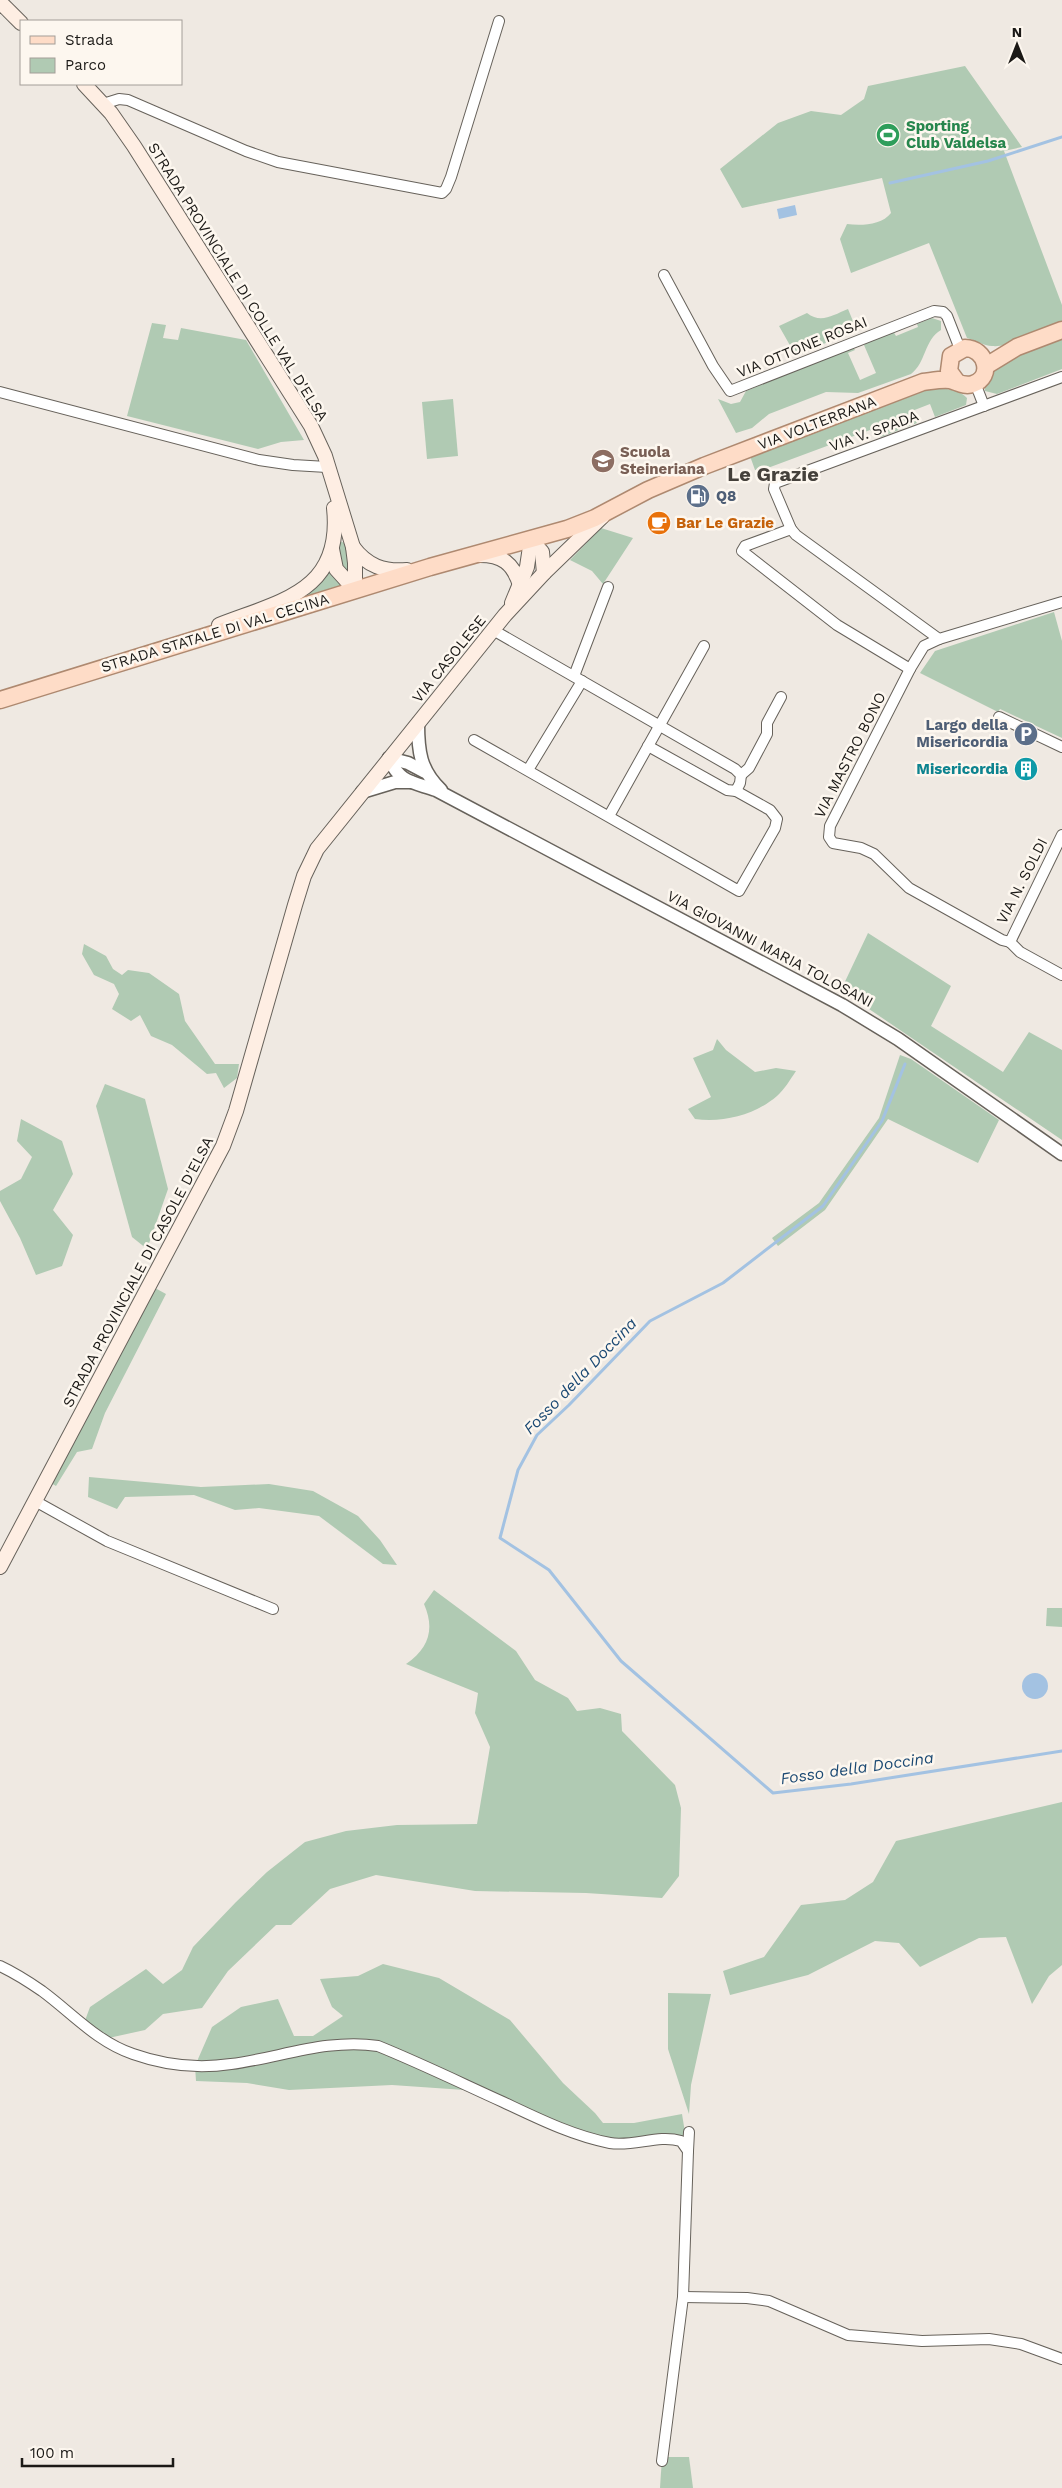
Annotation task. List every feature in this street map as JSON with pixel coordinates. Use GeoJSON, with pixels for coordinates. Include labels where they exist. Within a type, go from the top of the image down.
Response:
{"type":"FeatureCollection","features":[{"type":"Feature","properties":{"kind":"main road"},"geometry":{"type":"LineString","coordinates":[[0,2],[20,22]]}},
{"type":"Feature","properties":{"kind":"main road","name":"STRADA PROVINCIALE DI COLLE VAL D'ELSA"},"geometry":{"type":"LineString","coordinates":[[85,85],[103,104],[134,146],[295,398],[319,442],[353,548],[356,563],[355,590]]}},
{"type":"Feature","properties":{"kind":"main road"},"geometry":{"type":"LineString","coordinates":[[982,359],[1062,330]]}},
{"type":"Feature","properties":{"kind":"main road"},"geometry":{"type":"LineString","coordinates":[[960,349],[970,348],[982,359],[983,377],[974,384]]}},
{"type":"Feature","properties":{"kind":"main road","name":"VIA VOLTERRANA"},"geometry":{"type":"LineString","coordinates":[[430,566],[567,530],[607,512],[648,490],[704,466],[923,382],[948,367],[951,356],[960,349]]}},
{"type":"Feature","properties":{"kind":"main road"},"geometry":{"type":"LineString","coordinates":[[948,367],[950,376],[956,382]]}},
{"type":"Feature","properties":{"kind":"main road","name":"VIA VOLTERRANA"},"geometry":{"type":"LineString","coordinates":[[923,382],[944,380],[965,385],[974,384]]}},
{"type":"Feature","properties":{"kind":"main road","name":"STRADA PROVINCIALE DI COLLE VAL D'ELSA"},"geometry":{"type":"LineString","coordinates":[[332,484],[335,516],[332,548],[336,569],[355,590]]}},
{"type":"Feature","properties":{"kind":"main road","name":"VIA CASOLESE"},"geometry":{"type":"LineString","coordinates":[[418,723],[506,615],[544,573],[607,512]]}},
{"type":"Feature","properties":{"kind":"main road"},"geometry":{"type":"LineString","coordinates":[[530,540],[542,552],[544,573]]}},
{"type":"Feature","properties":{"kind":"main road","name":"VIA CASOLESE"},"geometry":{"type":"LineString","coordinates":[[506,615],[527,566],[530,540]]}},
{"type":"Feature","properties":{"kind":"main road","name":"STRADA PROVINCIALE DI COLLE VAL D'ELSA"},"geometry":{"type":"LineString","coordinates":[[166,649],[217,626],[294,596],[320,573],[332,548]]}},
{"type":"Feature","properties":{"kind":"main road"},"geometry":{"type":"LineString","coordinates":[[353,548],[364,560],[387,571],[430,566]]}},
{"type":"Feature","properties":{"kind":"main road"},"geometry":{"type":"LineString","coordinates":[[471,554],[494,556],[505,560],[514,570],[520,585]]}},
{"type":"Feature","properties":{"kind":"main road","name":"STRADA STATALE DI VAL CECINA"},"geometry":{"type":"LineString","coordinates":[[0,700],[430,566]]}},
{"type":"Feature","properties":{"kind":"main road","name":"STRADA PROVINCIALE DI CASOLE D'ELSA"},"geometry":{"type":"LineString","coordinates":[[0,1566],[223,1146],[236,1111],[304,876],[320,844],[418,723]]}},
{"type":"Feature","properties":{"kind":"street"},"geometry":{"type":"LineString","coordinates":[[103,104],[119,98],[134,102],[246,151],[287,164],[442,193],[446,189],[451,177],[500,21]]}},
{"type":"Feature","properties":{"kind":"street","name":"VIA OTTONE ROSAI"},"geometry":{"type":"LineString","coordinates":[[664,275],[713,366],[730,391],[934,311],[943,312],[947,316],[960,349]]}},
{"type":"Feature","properties":{"kind":"street","name":"VIA V. SPADA"},"geometry":{"type":"LineString","coordinates":[[791,530],[775,492],[775,484],[1062,377]]}},
{"type":"Feature","properties":{"kind":"street"},"geometry":{"type":"LineString","coordinates":[[974,384],[984,406]]}},
{"type":"Feature","properties":{"kind":"street"},"geometry":{"type":"LineString","coordinates":[[0,392],[259,460],[327,467]]}},
{"type":"Feature","properties":{"kind":"street"},"geometry":{"type":"LineString","coordinates":[[910,669],[846,631],[752,561],[742,551],[742,548],[791,530],[807,544],[939,639]]}},
{"type":"Feature","properties":{"kind":"street"},"geometry":{"type":"LineString","coordinates":[[528,770],[578,678],[608,588]]}},
{"type":"Feature","properties":{"kind":"street","name":"VIA MASTRO BONO"},"geometry":{"type":"LineString","coordinates":[[1062,602],[939,639],[924,646],[910,669],[832,822],[829,837],[833,843],[861,848],[874,854],[909,888],[1002,940],[1010,942],[1020,952],[1062,975]]}},
{"type":"Feature","properties":{"kind":"street"},"geometry":{"type":"LineString","coordinates":[[493,630],[741,774]]}},
{"type":"Feature","properties":{"kind":"street"},"geometry":{"type":"LineString","coordinates":[[608,816],[704,646]]}},
{"type":"Feature","properties":{"kind":"street"},"geometry":{"type":"LineString","coordinates":[[736,790],[740,784],[741,774],[749,768],[767,734],[767,723],[781,697]]}},
{"type":"Feature","properties":{"kind":"street"},"geometry":{"type":"LineString","coordinates":[[999,717],[1062,748]]}},
{"type":"Feature","properties":{"kind":"street","name":"VIA GIOVANNI MARIA TOLOSANI"},"geometry":{"type":"LineString","coordinates":[[418,723],[419,758],[425,772]]}},
{"type":"Feature","properties":{"kind":"street"},"geometry":{"type":"LineString","coordinates":[[474,740],[739,891],[775,828],[777,819],[770,810],[736,790],[722,788],[648,746]]}},
{"type":"Feature","properties":{"kind":"street","name":"VIA GIOVANNI MARIA TOLOSANI"},"geometry":{"type":"LineString","coordinates":[[389,758],[408,763],[425,772],[449,797]]}},
{"type":"Feature","properties":{"kind":"street","name":"VIA GIOVANNI MARIA TOLOSANI"},"geometry":{"type":"LineString","coordinates":[[389,758],[395,772],[411,782],[449,797],[842,1005],[898,1039],[1062,1154]]}},
{"type":"Feature","properties":{"kind":"street","name":"VIA GIOVANNI MARIA TOLOSANI"},"geometry":{"type":"LineString","coordinates":[[362,792],[395,782],[411,782]]}},
{"type":"Feature","properties":{"kind":"street","name":"VIA N. SOLDI"},"geometry":{"type":"LineString","coordinates":[[1010,942],[1012,934],[1062,835]]}},
{"type":"Feature","properties":{"kind":"street"},"geometry":{"type":"LineString","coordinates":[[35,1501],[106,1541],[273,1610]]}},
{"type":"Feature","properties":{"kind":"street"},"geometry":{"type":"LineString","coordinates":[[0,1966],[44,1992],[83,2026],[111,2044],[144,2058],[185,2066],[230,2065],[314,2048],[362,2044],[378,2046],[555,2126],[610,2142],[634,2144],[671,2138],[681,2141],[688,2151]]}},
{"type":"Feature","properties":{"kind":"street"},"geometry":{"type":"LineString","coordinates":[[662,2461],[683,2297],[689,2132]]}},
{"type":"Feature","properties":{"kind":"street"},"geometry":{"type":"LineString","coordinates":[[683,2297],[747,2298],[769,2301],[848,2335],[922,2341],[989,2339],[1021,2344],[1062,2359]]}},
{"type":"Feature","properties":{"kind":"green space"},"geometry":{"type":"Polygon","coordinates":[[[965,66],[1022,147],[1004,151],[1062,305],[1062,323],[1000,346],[986,345],[967,338],[929,243],[851,273],[840,239],[847,224],[865,225],[877,222],[891,213],[882,178],[742,208],[720,169],[778,123],[811,111],[841,115],[864,99],[868,86],[965,66]]]}},
{"type":"Feature","properties":{"kind":"green space"},"geometry":{"type":"Polygon","coordinates":[[[848,309],[855,326],[853,331],[796,356],[779,326],[807,313],[817,318],[822,318],[848,309]]]}},
{"type":"Feature","properties":{"kind":"green space"},"geometry":{"type":"Polygon","coordinates":[[[932,318],[941,321],[941,330],[935,334],[920,364],[911,374],[858,393],[826,392],[769,414],[752,428],[736,433],[718,399],[731,404],[740,402],[746,391],[853,347],[855,350],[848,353],[860,380],[876,373],[864,345],[866,343],[893,331],[896,336],[918,327],[917,324],[932,318]]]}},
{"type":"Feature","properties":{"kind":"green space"},"geometry":{"type":"Polygon","coordinates":[[[152,323],[166,325],[163,338],[178,340],[181,328],[246,340],[304,440],[281,442],[258,449],[127,416],[152,323]]]}},
{"type":"Feature","properties":{"kind":"green space"},"geometry":{"type":"Polygon","coordinates":[[[1062,338],[1062,369],[997,394],[985,391],[986,380],[992,371],[1002,363],[1027,350],[1062,338]]]}},
{"type":"Feature","properties":{"kind":"green space"},"geometry":{"type":"Polygon","coordinates":[[[934,385],[936,389],[948,389],[961,393],[967,398],[966,405],[935,417],[930,404],[912,411],[917,423],[881,437],[877,437],[870,430],[765,469],[755,470],[750,456],[934,385]]]}},
{"type":"Feature","properties":{"kind":"green space"},"geometry":{"type":"Polygon","coordinates":[[[453,399],[458,456],[427,459],[422,402],[453,399]]]}},
{"type":"Feature","properties":{"kind":"green space"},"geometry":{"type":"Polygon","coordinates":[[[601,528],[633,538],[603,584],[592,571],[570,560],[601,528]]]}},
{"type":"Feature","properties":{"kind":"green space"},"geometry":{"type":"Polygon","coordinates":[[[340,541],[346,544],[351,580],[336,560],[340,541]]]}},
{"type":"Feature","properties":{"kind":"green space"},"geometry":{"type":"Polygon","coordinates":[[[330,565],[345,585],[296,601],[330,565]]]}},
{"type":"Feature","properties":{"kind":"green space"},"geometry":{"type":"Polygon","coordinates":[[[1054,612],[1062,641],[1062,738],[1000,709],[998,712],[920,673],[935,651],[1054,612]]]}},
{"type":"Feature","properties":{"kind":"green space"},"geometry":{"type":"Polygon","coordinates":[[[868,933],[951,986],[931,1026],[1003,1072],[1029,1032],[1062,1050],[1062,1140],[841,990],[868,933]]]}},
{"type":"Feature","properties":{"kind":"green space"},"geometry":{"type":"Polygon","coordinates":[[[84,944],[106,956],[113,969],[122,975],[128,970],[149,973],[179,994],[185,1021],[215,1064],[239,1064],[237,1078],[224,1088],[216,1073],[207,1074],[172,1045],[151,1036],[140,1015],[131,1021],[112,1009],[119,994],[114,984],[94,975],[82,954],[84,944]]]}},
{"type":"Feature","properties":{"kind":"green space"},"geometry":{"type":"Polygon","coordinates":[[[717,1039],[726,1050],[755,1072],[776,1068],[796,1071],[780,1094],[749,1113],[717,1120],[695,1119],[688,1109],[711,1097],[693,1058],[713,1050],[717,1039]]]}},
{"type":"Feature","properties":{"kind":"green space"},"geometry":{"type":"Polygon","coordinates":[[[900,1055],[911,1059],[999,1120],[978,1163],[888,1119],[825,1210],[778,1246],[772,1238],[819,1203],[879,1118],[900,1055]]]}},
{"type":"Feature","properties":{"kind":"green space"},"geometry":{"type":"Polygon","coordinates":[[[105,1084],[145,1099],[168,1189],[147,1249],[132,1237],[96,1106],[105,1084]]]}},
{"type":"Feature","properties":{"kind":"green space"},"geometry":{"type":"Polygon","coordinates":[[[21,1119],[62,1141],[73,1174],[53,1210],[73,1235],[62,1266],[36,1275],[20,1238],[0,1201],[0,1191],[21,1179],[32,1157],[17,1141],[21,1119]]]}},
{"type":"Feature","properties":{"kind":"green space"},"geometry":{"type":"Polygon","coordinates":[[[155,1288],[166,1294],[105,1413],[92,1449],[77,1452],[56,1486],[51,1483],[155,1288]]]}},
{"type":"Feature","properties":{"kind":"green space"},"geometry":{"type":"Polygon","coordinates":[[[89,1477],[201,1487],[269,1484],[313,1491],[358,1516],[380,1540],[397,1565],[383,1564],[319,1516],[259,1508],[235,1510],[194,1495],[125,1497],[117,1509],[88,1497],[89,1477]]]}},
{"type":"Feature","properties":{"kind":"green space"},"geometry":{"type":"Polygon","coordinates":[[[434,1590],[516,1651],[535,1680],[568,1698],[577,1711],[600,1708],[621,1714],[622,1731],[675,1785],[681,1808],[679,1876],[662,1898],[586,1893],[475,1891],[376,1875],[330,1889],[291,1925],[276,1925],[228,1971],[202,2008],[163,2014],[145,2030],[104,2039],[83,2026],[90,2007],[146,1969],[163,1984],[182,1970],[193,1947],[236,1902],[267,1872],[305,1842],[346,1831],[397,1825],[477,1824],[490,1747],[475,1713],[478,1693],[406,1664],[425,1645],[428,1637],[429,1622],[424,1604],[434,1590]]]}},
{"type":"Feature","properties":{"kind":"green space"},"geometry":{"type":"Polygon","coordinates":[[[1047,1608],[1062,1608],[1062,1627],[1046,1626],[1047,1608]]]}},
{"type":"Feature","properties":{"kind":"green space"},"geometry":{"type":"Polygon","coordinates":[[[1062,1802],[1062,1965],[1049,1976],[1032,2004],[1006,1937],[979,1938],[920,1967],[899,1943],[875,1941],[808,1975],[730,1995],[723,1971],[764,1957],[801,1905],[845,1900],[873,1882],[896,1841],[1062,1802]]]}},
{"type":"Feature","properties":{"kind":"green space"},"geometry":{"type":"Polygon","coordinates":[[[383,1964],[439,1978],[510,2020],[563,2083],[603,2123],[634,2123],[682,2114],[688,2151],[681,2141],[610,2143],[479,2091],[392,2085],[289,2090],[247,2083],[196,2081],[195,2066],[212,2027],[241,2007],[278,1999],[294,2036],[313,2036],[343,2016],[332,2007],[320,1979],[358,1976],[383,1964]]]}},
{"type":"Feature","properties":{"kind":"green space"},"geometry":{"type":"Polygon","coordinates":[[[668,1993],[711,1994],[691,2085],[689,2114],[668,2049],[668,1993]]]}},
{"type":"Feature","properties":{"kind":"green space"},"geometry":{"type":"Polygon","coordinates":[[[662,2457],[689,2457],[693,2488],[660,2488],[662,2457]]]}},
{"type":"Feature","properties":{"kind":"water"},"geometry":{"type":"Polygon","coordinates":[[[795,205],[797,215],[779,219],[777,209],[795,205]]]}},
{"type":"Feature","properties":{"kind":"water"},"geometry":{"type":"Polygon","coordinates":[[[1035,1673],[1044,1677],[1048,1686],[1044,1695],[1035,1699],[1026,1695],[1022,1686],[1026,1677],[1035,1673]]]}},
{"type":"Feature","properties":{"kind":"waterway"},"geometry":{"type":"LineString","coordinates":[[890,183],[988,161],[1062,137]]}},
{"type":"Feature","properties":{"kind":"waterway","name":"Fosso della Doccina"},"geometry":{"type":"LineString","coordinates":[[905,1064],[882,1121],[823,1206],[723,1283],[650,1321],[569,1405],[537,1435],[518,1470],[500,1538],[549,1570],[621,1661],[773,1793],[851,1784],[1062,1751]]}},
{"type":"Feature","properties":{"kind":"place","name":"Sporting Club Valdelsa"},"geometry":{"type":"Point","coordinates":[888,135]}},
{"type":"Feature","properties":{"kind":"place","name":"Scuola Steineriana"},"geometry":{"type":"Point","coordinates":[603,461]}},
{"type":"Feature","properties":{"kind":"place","name":"Q8"},"geometry":{"type":"Point","coordinates":[698,496]}},
{"type":"Feature","properties":{"kind":"place","name":"Bar Le Grazie"},"geometry":{"type":"Point","coordinates":[659,523]}},
{"type":"Feature","properties":{"kind":"place","name":"Largo della Misericordia"},"geometry":{"type":"Point","coordinates":[1026,734]}},
{"type":"Feature","properties":{"kind":"place","name":"Misericordia"},"geometry":{"type":"Point","coordinates":[1026,769]}},
{"type":"Feature","properties":{"kind":"district","name":"Le Grazie"},"geometry":{"type":"Point","coordinates":[773,474]}}]}
